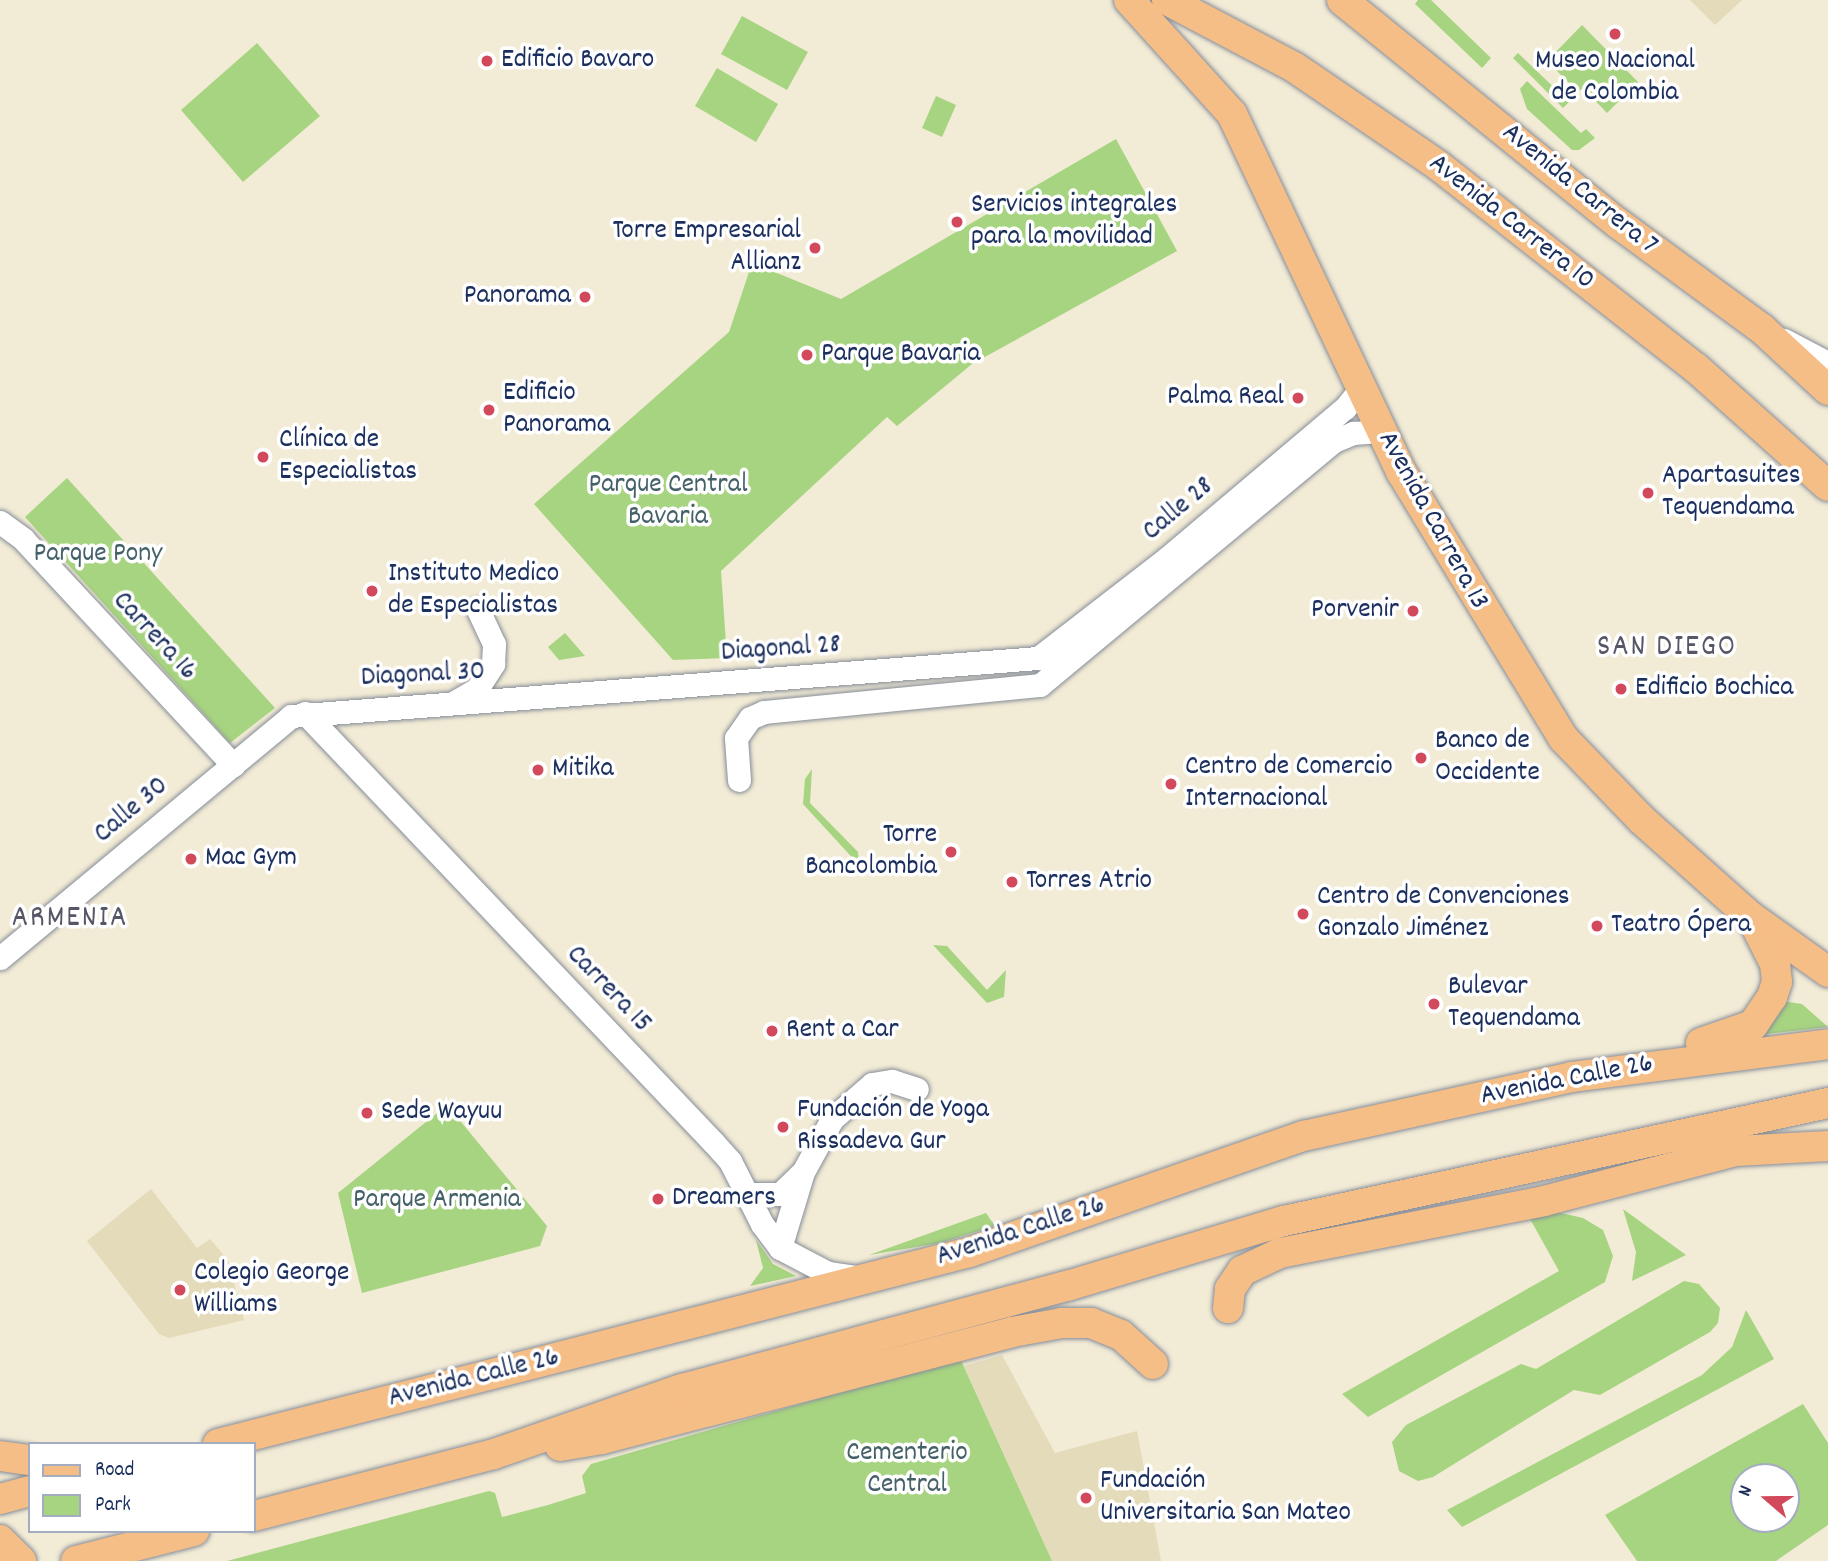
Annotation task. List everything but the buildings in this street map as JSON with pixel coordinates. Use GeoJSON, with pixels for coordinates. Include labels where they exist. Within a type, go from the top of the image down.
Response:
{"type":"FeatureCollection","features":[{"type":"Feature","properties":{"kind":"main road","name":"Avenida Carrera 13"},"geometry":{"type":"LineString","coordinates":[[1129,0],[1233,114],[1380,431],[1435,531],[1564,739],[1642,820],[1751,917],[1828,972]]}},
{"type":"Feature","properties":{"kind":"main road","name":"Avenida Carrera 10"},"geometry":{"type":"LineString","coordinates":[[1167,0],[1294,67],[1439,166],[1696,368],[1828,486]]}},
{"type":"Feature","properties":{"kind":"main road","name":"Avenida Carrera 7"},"geometry":{"type":"LineString","coordinates":[[1342,0],[1619,224],[1762,329]]}},
{"type":"Feature","properties":{"kind":"main road"},"geometry":{"type":"LineString","coordinates":[[1762,329],[1828,390]]}},
{"type":"Feature","properties":{"kind":"main road"},"geometry":{"type":"LineString","coordinates":[[1572,1077],[1753,1025],[1764,1012],[1777,982],[1769,947],[1751,917]]}},
{"type":"Feature","properties":{"kind":"main road","name":"Avenida Calle 26"},"geometry":{"type":"LineString","coordinates":[[226,1442],[875,1277],[1018,1237],[1304,1136],[1572,1077],[1828,1044]]}},
{"type":"Feature","properties":{"kind":"main road"},"geometry":{"type":"LineString","coordinates":[[1228,1308],[1230,1289],[1242,1271],[1280,1253],[1660,1154],[1775,1111],[1828,1102]]}},
{"type":"Feature","properties":{"kind":"main road"},"geometry":{"type":"LineString","coordinates":[[1660,1154],[1828,1146]]}},
{"type":"Feature","properties":{"kind":"main road"},"geometry":{"type":"LineString","coordinates":[[256,1515],[494,1454],[682,1389],[1093,1279],[1284,1221],[1383,1199],[1538,1185]]}},
{"type":"Feature","properties":{"kind":"main road"},"geometry":{"type":"LineString","coordinates":[[494,1454],[602,1439],[1012,1332],[1062,1323],[1091,1323],[1121,1335],[1153,1364]]}},
{"type":"Feature","properties":{"kind":"main road"},"geometry":{"type":"LineString","coordinates":[[0,1456],[28,1460]]}},
{"type":"Feature","properties":{"kind":"main road"},"geometry":{"type":"LineString","coordinates":[[0,1499],[28,1492]]}},
{"type":"Feature","properties":{"kind":"main road"},"geometry":{"type":"LineString","coordinates":[[76,1561],[186,1533]]}},
{"type":"Feature","properties":{"kind":"main road"},"geometry":{"type":"LineString","coordinates":[[0,1539],[21,1561]]}},
{"type":"Feature","properties":{"kind":"street","name":"Avenida Carrera 7"},"geometry":{"type":"LineString","coordinates":[[1762,329],[1828,363]]}},
{"type":"Feature","properties":{"kind":"street","name":"Calle 28"},"geometry":{"type":"LineString","coordinates":[[1023,662],[1056,649],[1113,604],[1345,408],[1361,388]]}},
{"type":"Feature","properties":{"kind":"street","name":"Calle 28"},"geometry":{"type":"LineString","coordinates":[[1033,687],[1055,675],[1334,441],[1353,433],[1380,431]]}},
{"type":"Feature","properties":{"kind":"street","name":"Carrera 16"},"geometry":{"type":"LineString","coordinates":[[0,522],[23,540],[233,765]]}},
{"type":"Feature","properties":{"kind":"street"},"geometry":{"type":"LineString","coordinates":[[450,704],[477,689],[493,664],[494,644],[478,609]]}},
{"type":"Feature","properties":{"kind":"street","name":"Diagonal 28"},"geometry":{"type":"LineString","coordinates":[[545,699],[1023,662]]}},
{"type":"Feature","properties":{"kind":"street","name":"Diagonal 28"},"geometry":{"type":"LineString","coordinates":[[739,780],[736,738],[741,728],[764,712],[1033,687]]}},
{"type":"Feature","properties":{"kind":"street","name":"Diagonal 30"},"geometry":{"type":"LineString","coordinates":[[305,713],[545,699]]}},
{"type":"Feature","properties":{"kind":"street","name":"Calle 30"},"geometry":{"type":"LineString","coordinates":[[0,958],[280,724],[305,713]]}},
{"type":"Feature","properties":{"kind":"street","name":"Carrera 15"},"geometry":{"type":"LineString","coordinates":[[305,713],[713,1142],[780,1248]]}},
{"type":"Feature","properties":{"kind":"street"},"geometry":{"type":"LineString","coordinates":[[875,1277],[828,1273],[780,1248],[803,1172],[832,1119],[862,1090],[892,1081],[917,1089]]}},
{"type":"Feature","properties":{"kind":"street"},"geometry":{"type":"LineString","coordinates":[[748,1194],[780,1194],[803,1172]]}},
{"type":"Feature","properties":{"kind":"shaded area"},"geometry":{"type":"Polygon","coordinates":[[[1690,0],[1742,0],[1715,25],[1690,0]]]}},
{"type":"Feature","properties":{"kind":"shaded area","name":"Colegio George Williams"},"geometry":{"type":"Polygon","coordinates":[[[151,1189],[197,1248],[210,1239],[228,1260],[244,1320],[169,1338],[159,1334],[87,1241],[151,1189]]]}},
{"type":"Feature","properties":{"kind":"shaded area","name":"Fundación Universitaria San Mateo"},"geometry":{"type":"Polygon","coordinates":[[[1002,1355],[1055,1453],[1137,1431],[1161,1561],[1052,1561],[964,1366],[1002,1355]]]}},
{"type":"Feature","properties":{"kind":"green space"},"geometry":{"type":"Polygon","coordinates":[[[1418,0],[1431,0],[1491,58],[1482,68],[1415,4],[1418,0]]]}},
{"type":"Feature","properties":{"kind":"green space"},"geometry":{"type":"Polygon","coordinates":[[[742,16],[808,52],[787,90],[721,54],[742,16]]]}},
{"type":"Feature","properties":{"kind":"green space"},"geometry":{"type":"Polygon","coordinates":[[[1582,25],[1638,82],[1607,113],[1583,88],[1578,92],[1547,61],[1582,25]]]}},
{"type":"Feature","properties":{"kind":"green space"},"geometry":{"type":"Polygon","coordinates":[[[257,43],[320,116],[243,182],[181,110],[257,43]]]}},
{"type":"Feature","properties":{"kind":"green space"},"geometry":{"type":"Polygon","coordinates":[[[1518,53],[1569,102],[1563,108],[1513,58],[1518,53]]]}},
{"type":"Feature","properties":{"kind":"green space"},"geometry":{"type":"Polygon","coordinates":[[[717,68],[778,104],[756,142],[695,106],[717,68]]]}},
{"type":"Feature","properties":{"kind":"green space"},"geometry":{"type":"Polygon","coordinates":[[[1527,81],[1581,133],[1586,129],[1595,138],[1579,150],[1572,150],[1527,109],[1520,89],[1527,81]]]}},
{"type":"Feature","properties":{"kind":"green space"},"geometry":{"type":"Polygon","coordinates":[[[936,96],[956,105],[942,137],[922,128],[936,96]]]}},
{"type":"Feature","properties":{"kind":"green space","name":"Parque Central Bavaria"},"geometry":{"type":"Polygon","coordinates":[[[1116,139],[1177,251],[972,364],[897,426],[887,417],[721,571],[727,658],[673,660],[534,504],[729,332],[752,263],[841,299],[1116,139]]]}},
{"type":"Feature","properties":{"kind":"green space","name":"Parque Pony"},"geometry":{"type":"Polygon","coordinates":[[[67,478],[275,708],[230,743],[25,517],[67,478]]]}},
{"type":"Feature","properties":{"kind":"green space"},"geometry":{"type":"Polygon","coordinates":[[[565,633],[585,656],[559,660],[548,647],[565,633]]]}},
{"type":"Feature","properties":{"kind":"green space"},"geometry":{"type":"Polygon","coordinates":[[[812,769],[810,803],[858,852],[859,865],[803,804],[805,779],[812,769]]]}},
{"type":"Feature","properties":{"kind":"green space"},"geometry":{"type":"Polygon","coordinates":[[[933,945],[947,946],[987,990],[1006,970],[1004,997],[987,1003],[933,945]]]}},
{"type":"Feature","properties":{"kind":"green space"},"geometry":{"type":"Polygon","coordinates":[[[1782,1001],[1802,1004],[1828,1027],[1758,1035],[1782,1001]]]}},
{"type":"Feature","properties":{"kind":"green space","name":"Parque Armenia"},"geometry":{"type":"Polygon","coordinates":[[[447,1105],[547,1226],[540,1246],[362,1293],[338,1193],[447,1105]]]}},
{"type":"Feature","properties":{"kind":"green space"},"geometry":{"type":"Polygon","coordinates":[[[1623,1209],[1686,1255],[1632,1281],[1636,1252],[1623,1209]]]}},
{"type":"Feature","properties":{"kind":"green space"},"geometry":{"type":"Polygon","coordinates":[[[986,1213],[995,1226],[940,1243],[869,1255],[986,1213]]]}},
{"type":"Feature","properties":{"kind":"green space"},"geometry":{"type":"Polygon","coordinates":[[[1561,1213],[1583,1218],[1603,1230],[1613,1256],[1605,1282],[1368,1417],[1342,1394],[1559,1271],[1529,1217],[1561,1213]]]}},
{"type":"Feature","properties":{"kind":"green space"},"geometry":{"type":"Polygon","coordinates":[[[756,1240],[773,1264],[796,1276],[750,1286],[763,1268],[756,1240]]]}},
{"type":"Feature","properties":{"kind":"green space"},"geometry":{"type":"Polygon","coordinates":[[[1684,1281],[1699,1284],[1720,1308],[1718,1323],[1710,1332],[1600,1395],[1574,1390],[1433,1477],[1418,1481],[1399,1471],[1392,1442],[1406,1425],[1521,1364],[1536,1369],[1684,1281]]]}},
{"type":"Feature","properties":{"kind":"green space"},"geometry":{"type":"Polygon","coordinates":[[[1746,1310],[1774,1359],[1462,1527],[1447,1510],[1702,1375],[1732,1347],[1746,1310]]]}},
{"type":"Feature","properties":{"kind":"green space","name":"Cementerio Central"},"geometry":{"type":"Polygon","coordinates":[[[960,1358],[1052,1561],[227,1561],[489,1491],[495,1493],[502,1517],[548,1505],[586,1493],[582,1476],[591,1464],[960,1358]]]}},
{"type":"Feature","properties":{"kind":"green space"},"geometry":{"type":"Polygon","coordinates":[[[1803,1404],[1828,1443],[1828,1525],[1776,1561],[1637,1561],[1605,1515],[1803,1404]]]}},
{"type":"Feature","properties":{"kind":"place","name":"Museo Nacional de Colombia"},"geometry":{"type":"Point","coordinates":[1615,34]}},
{"type":"Feature","properties":{"kind":"place","name":"Edificio Bavaro"},"geometry":{"type":"Point","coordinates":[487,61]}},
{"type":"Feature","properties":{"kind":"place","name":"Servicios integrales para la movilidad"},"geometry":{"type":"Point","coordinates":[957,222]}},
{"type":"Feature","properties":{"kind":"place","name":"Torre Empresarial Allianz"},"geometry":{"type":"Point","coordinates":[815,248]}},
{"type":"Feature","properties":{"kind":"place","name":"Panorama"},"geometry":{"type":"Point","coordinates":[585,297]}},
{"type":"Feature","properties":{"kind":"place","name":"Parque Bavaria"},"geometry":{"type":"Point","coordinates":[807,355]}},
{"type":"Feature","properties":{"kind":"place","name":"Palma Real"},"geometry":{"type":"Point","coordinates":[1298,398]}},
{"type":"Feature","properties":{"kind":"place","name":"Edificio Panorama"},"geometry":{"type":"Point","coordinates":[489,410]}},
{"type":"Feature","properties":{"kind":"place","name":"Clínica de Especialistas"},"geometry":{"type":"Point","coordinates":[263,457]}},
{"type":"Feature","properties":{"kind":"place","name":"Apartasuites Tequendama"},"geometry":{"type":"Point","coordinates":[1648,493]}},
{"type":"Feature","properties":{"kind":"place","name":"Instituto Medico de Especialistas"},"geometry":{"type":"Point","coordinates":[372,591]}},
{"type":"Feature","properties":{"kind":"place","name":"Porvenir"},"geometry":{"type":"Point","coordinates":[1413,611]}},
{"type":"Feature","properties":{"kind":"place","name":"Edificio Bochica"},"geometry":{"type":"Point","coordinates":[1621,689]}},
{"type":"Feature","properties":{"kind":"place","name":"Banco de Occidente"},"geometry":{"type":"Point","coordinates":[1421,758]}},
{"type":"Feature","properties":{"kind":"place","name":"Mitika"},"geometry":{"type":"Point","coordinates":[538,770]}},
{"type":"Feature","properties":{"kind":"place","name":"Centro de Comercio Internacional"},"geometry":{"type":"Point","coordinates":[1171,784]}},
{"type":"Feature","properties":{"kind":"place","name":"Torre Bancolombia"},"geometry":{"type":"Point","coordinates":[951,852]}},
{"type":"Feature","properties":{"kind":"place","name":"Mac Gym"},"geometry":{"type":"Point","coordinates":[191,859]}},
{"type":"Feature","properties":{"kind":"place","name":"Torres Atrio"},"geometry":{"type":"Point","coordinates":[1012,882]}},
{"type":"Feature","properties":{"kind":"place","name":"Centro de Convenciones Gonzalo Jiménez"},"geometry":{"type":"Point","coordinates":[1303,914]}},
{"type":"Feature","properties":{"kind":"place","name":"Teatro Ópera"},"geometry":{"type":"Point","coordinates":[1597,926]}},
{"type":"Feature","properties":{"kind":"place","name":"Bulevar Tequendama"},"geometry":{"type":"Point","coordinates":[1434,1004]}},
{"type":"Feature","properties":{"kind":"place","name":"Rent a Car"},"geometry":{"type":"Point","coordinates":[772,1031]}},
{"type":"Feature","properties":{"kind":"place","name":"Sede Wayuu"},"geometry":{"type":"Point","coordinates":[367,1113]}},
{"type":"Feature","properties":{"kind":"place","name":"Fundación de Yoga Rissadeva Gur"},"geometry":{"type":"Point","coordinates":[783,1127]}},
{"type":"Feature","properties":{"kind":"place","name":"Dreamers"},"geometry":{"type":"Point","coordinates":[658,1199]}},
{"type":"Feature","properties":{"kind":"place","name":"Colegio George Williams"},"geometry":{"type":"Point","coordinates":[180,1290]}},
{"type":"Feature","properties":{"kind":"place","name":"Fundación Universitaria San Mateo"},"geometry":{"type":"Point","coordinates":[1086,1498]}},
{"type":"Feature","properties":{"kind":"district","name":"SAN DIEGO"},"geometry":{"type":"Point","coordinates":[1667,649]}},
{"type":"Feature","properties":{"kind":"district","name":"ARMENIA"},"geometry":{"type":"Point","coordinates":[70,920]}}]}
